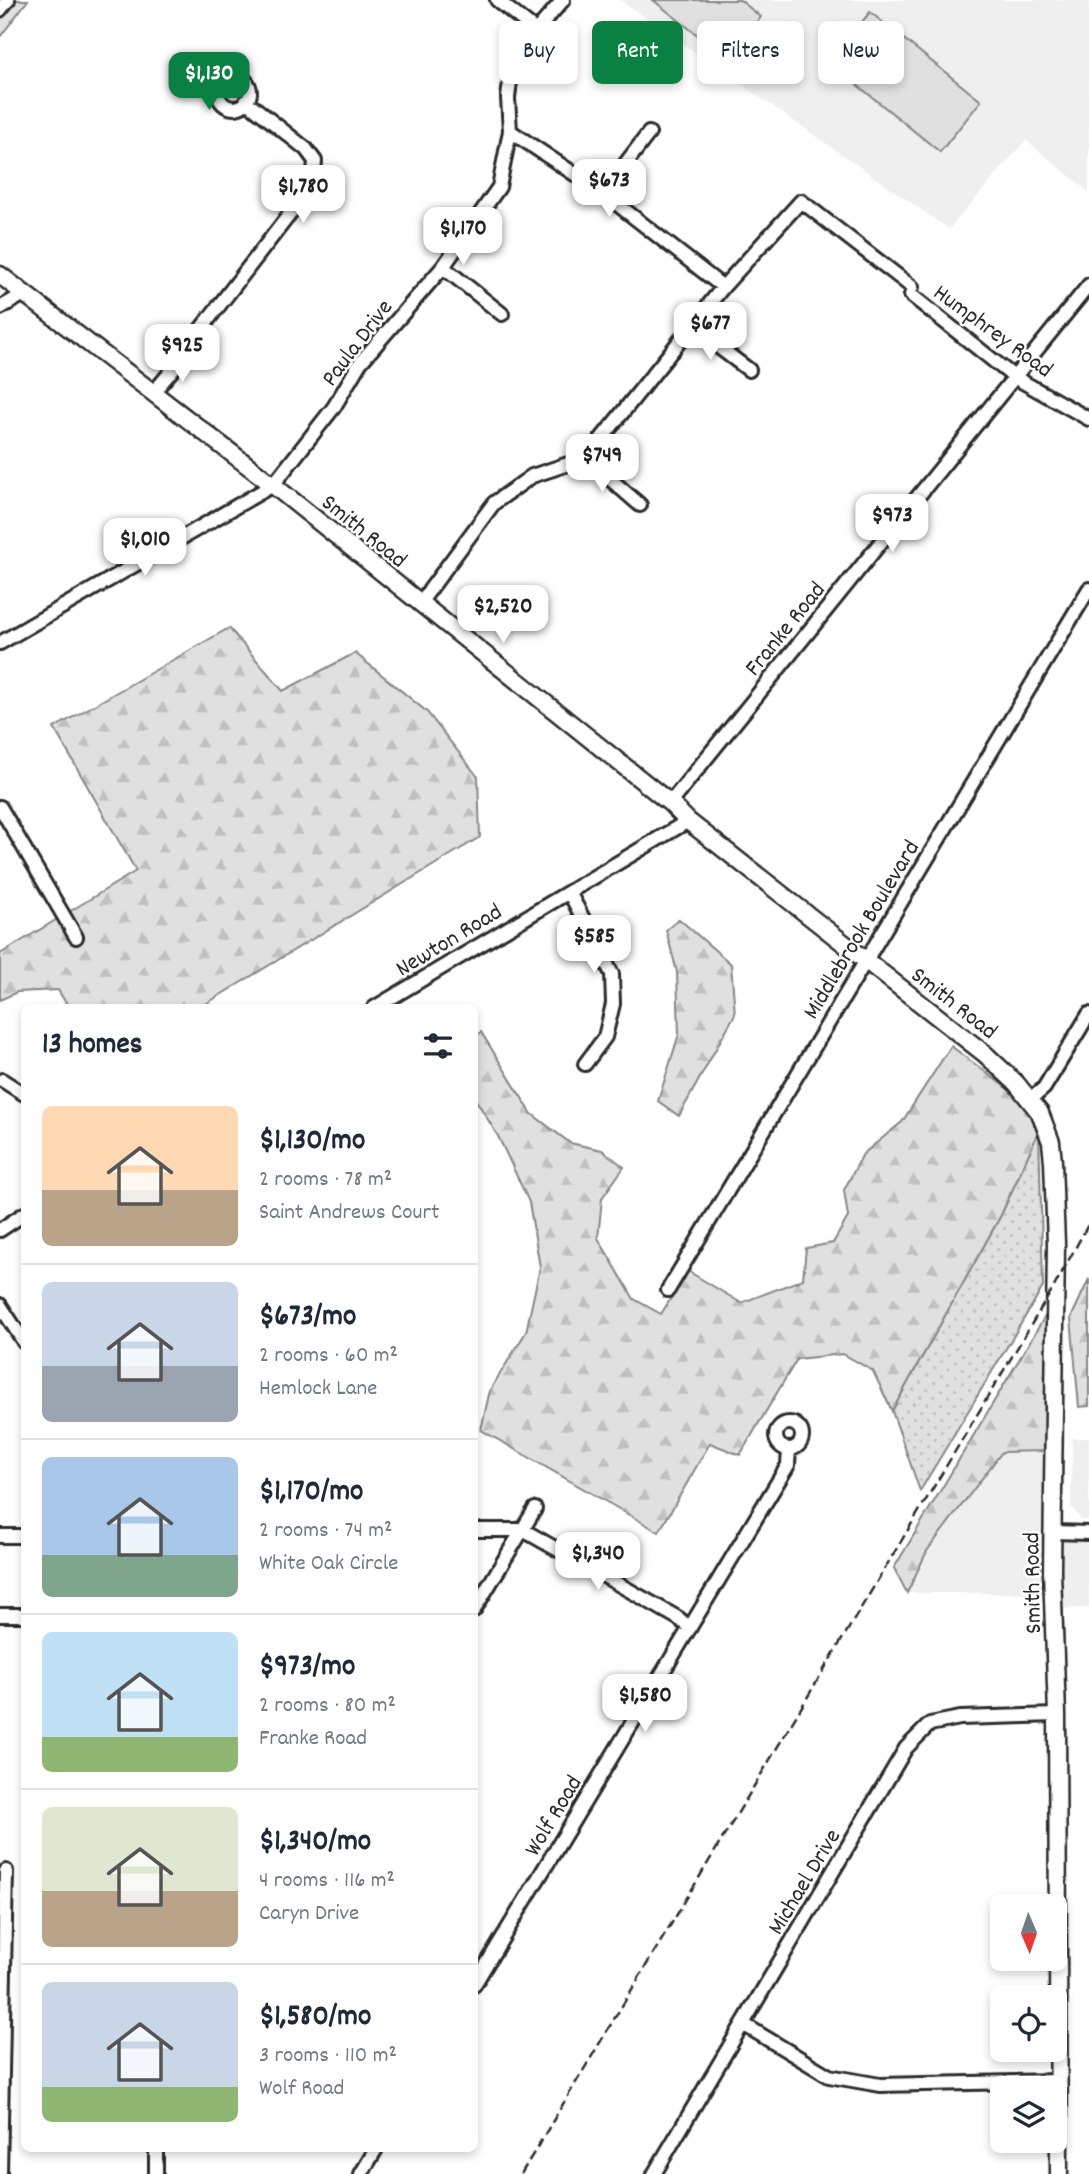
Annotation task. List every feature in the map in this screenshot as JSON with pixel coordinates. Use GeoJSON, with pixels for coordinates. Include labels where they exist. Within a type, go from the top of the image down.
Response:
{"type":"FeatureCollection","features":[{"type":"Feature","properties":{"kind":"main road","name":"Smith Road"},"geometry":{"type":"LineString","coordinates":[[0,275],[273,485],[670,803],[688,821],[995,1062],[1030,1100],[1047,1129],[1051,1142],[1056,1244],[1052,1571],[1057,1714],[1057,2076]]}},
{"type":"Feature","properties":{"kind":"main road","name":"Smith Road"},"geometry":{"type":"LineString","coordinates":[[1059,2153],[1059,2174]]}},
{"type":"Feature","properties":{"kind":"street"},"geometry":{"type":"LineString","coordinates":[[0,10],[8,0]]}},
{"type":"Feature","properties":{"kind":"street"},"geometry":{"type":"LineString","coordinates":[[497,0],[523,21]]}},
{"type":"Feature","properties":{"kind":"street","name":"Paula Drive"},"geometry":{"type":"LineString","coordinates":[[545,21],[563,0]]}},
{"type":"Feature","properties":{"kind":"street","name":"Paula Drive"},"geometry":{"type":"LineString","coordinates":[[273,485],[334,407],[360,363],[443,267],[499,187],[510,131],[510,84]]}},
{"type":"Feature","properties":{"kind":"street"},"geometry":{"type":"LineString","coordinates":[[150,391],[174,368],[180,356],[313,184],[315,161],[306,149],[246,101]]}},
{"type":"Feature","properties":{"kind":"street"},"geometry":{"type":"LineString","coordinates":[[420,603],[494,503],[531,476],[586,458],[723,288],[603,193],[510,131]]}},
{"type":"Feature","properties":{"kind":"street"},"geometry":{"type":"LineString","coordinates":[[603,193],[649,133]]}},
{"type":"Feature","properties":{"kind":"street","name":"Humphrey Road"},"geometry":{"type":"LineString","coordinates":[[723,288],[801,201],[1014,377],[1089,419]]}},
{"type":"Feature","properties":{"kind":"street"},"geometry":{"type":"LineString","coordinates":[[443,267],[502,314]]}},
{"type":"Feature","properties":{"kind":"street","name":"Franke Road"},"geometry":{"type":"LineString","coordinates":[[670,803],[1089,285]]}},
{"type":"Feature","properties":{"kind":"street"},"geometry":{"type":"LineString","coordinates":[[0,308],[23,294]]}},
{"type":"Feature","properties":{"kind":"street"},"geometry":{"type":"LineString","coordinates":[[692,327],[749,370]]}},
{"type":"Feature","properties":{"kind":"street"},"geometry":{"type":"LineString","coordinates":[[586,458],[640,505]]}},
{"type":"Feature","properties":{"kind":"street"},"geometry":{"type":"LineString","coordinates":[[0,643],[273,485]]}},
{"type":"Feature","properties":{"kind":"street","name":"Middlebrook Boulevard"},"geometry":{"type":"LineString","coordinates":[[668,1290],[1089,589]]}},
{"type":"Feature","properties":{"kind":"street"},"geometry":{"type":"LineString","coordinates":[[0,807],[76,937]]}},
{"type":"Feature","properties":{"kind":"street","name":"Newton Road"},"geometry":{"type":"LineString","coordinates":[[381,1004],[688,821]]}},
{"type":"Feature","properties":{"kind":"street"},"geometry":{"type":"LineString","coordinates":[[569,892],[612,974],[613,1004],[604,1037],[585,1064]]}},
{"type":"Feature","properties":{"kind":"street"},"geometry":{"type":"LineString","coordinates":[[1030,1100],[1044,1088],[1089,1014]]}},
{"type":"Feature","properties":{"kind":"street"},"geometry":{"type":"LineString","coordinates":[[2,1080],[21,1092]]}},
{"type":"Feature","properties":{"kind":"street"},"geometry":{"type":"LineString","coordinates":[[0,1230],[21,1216]]}},
{"type":"Feature","properties":{"kind":"street"},"geometry":{"type":"LineString","coordinates":[[0,1304],[21,1337]]}},
{"type":"Feature","properties":{"kind":"street","name":"Wolf Road"},"geometry":{"type":"LineString","coordinates":[[478,1978],[788,1465],[789,1449]]}},
{"type":"Feature","properties":{"kind":"street"},"geometry":{"type":"LineString","coordinates":[[478,1603],[535,1509]]}},
{"type":"Feature","properties":{"kind":"street"},"geometry":{"type":"LineString","coordinates":[[478,1530],[523,1530],[678,1618],[690,1628]]}},
{"type":"Feature","properties":{"kind":"street"},"geometry":{"type":"LineString","coordinates":[[1053,1532],[1089,1533]]}},
{"type":"Feature","properties":{"kind":"street"},"geometry":{"type":"LineString","coordinates":[[0,1536],[21,1536]]}},
{"type":"Feature","properties":{"kind":"street"},"geometry":{"type":"LineString","coordinates":[[0,1615],[21,1615]]}},
{"type":"Feature","properties":{"kind":"street","name":"Michael Drive"},"geometry":{"type":"LineString","coordinates":[[654,2174],[906,1748],[930,1724],[960,1718],[1057,1714]]}},
{"type":"Feature","properties":{"kind":"street"},"geometry":{"type":"LineString","coordinates":[[0,2173],[6,1871]]}},
{"type":"Feature","properties":{"kind":"street"},"geometry":{"type":"LineString","coordinates":[[743,2024],[828,2076],[880,2085],[990,2083]]}},
{"type":"Feature","properties":{"kind":"street"},"geometry":{"type":"LineString","coordinates":[[156,2152],[156,2174]]}},
{"type":"Feature","properties":{"kind":"street"},"geometry":{"type":"LineString","coordinates":[[361,2174],[374,2152]]}},
{"type":"Feature","properties":{"kind":"shaded area"},"geometry":{"type":"Polygon","coordinates":[[[620,0],[1089,0],[1089,192],[1026,140],[949,229],[741,84],[804,84],[804,21],[697,21],[697,54],[683,44],[683,21],[650,21],[620,0]]]}},
{"type":"Feature","properties":{"kind":"shaded area"},"geometry":{"type":"Polygon","coordinates":[[[1072,1438],[1089,1438],[1089,1520],[1081,1520],[1071,1507],[1072,1438]]]}},
{"type":"Feature","properties":{"kind":"shaded area"},"geometry":{"type":"Polygon","coordinates":[[[1055,1451],[1058,1538],[1089,1538],[1089,1608],[1048,1609],[1047,1593],[907,1593],[927,1551],[1002,1452],[1055,1451]]]}},
{"type":"Feature","properties":{"kind":"green space"},"geometry":{"type":"Polygon","coordinates":[[[0,0],[28,0],[0,37],[0,0]]]}},
{"type":"Feature","properties":{"kind":"green space"},"geometry":{"type":"Polygon","coordinates":[[[653,0],[740,0],[761,17],[758,21],[697,21],[697,35],[653,0]]]}},
{"type":"Feature","properties":{"kind":"green space"},"geometry":{"type":"Polygon","coordinates":[[[870,12],[881,21],[863,21],[870,12]]]}},
{"type":"Feature","properties":{"kind":"green space"},"geometry":{"type":"Polygon","coordinates":[[[904,39],[981,101],[940,152],[856,84],[904,84],[904,39]]]}},
{"type":"Feature","properties":{"kind":"green space"},"geometry":{"type":"Polygon","coordinates":[[[229,628],[283,691],[355,653],[427,712],[478,777],[480,837],[206,1004],[67,1004],[58,990],[17,992],[0,1000],[0,954],[136,871],[54,728],[229,628]]]}},
{"type":"Feature","properties":{"kind":"green space"},"geometry":{"type":"Polygon","coordinates":[[[679,919],[731,964],[735,1014],[679,1116],[658,1101],[679,1034],[677,972],[666,930],[679,919]]]}},
{"type":"Feature","properties":{"kind":"green space"},"geometry":{"type":"Polygon","coordinates":[[[481,1032],[532,1114],[570,1143],[602,1150],[624,1167],[602,1198],[598,1238],[634,1299],[661,1314],[688,1271],[741,1303],[803,1279],[806,1248],[833,1243],[848,1217],[844,1190],[863,1154],[902,1122],[951,1046],[1033,1108],[1039,1131],[1001,1215],[892,1411],[873,1371],[843,1354],[797,1359],[740,1455],[710,1443],[659,1532],[481,1430],[490,1390],[526,1332],[540,1267],[529,1202],[498,1136],[478,1104],[478,1034],[481,1032]]]}},
{"type":"Feature","properties":{"kind":"green space"},"geometry":{"type":"Polygon","coordinates":[[[1039,1131],[1043,1287],[920,1491],[892,1411],[1001,1215],[1039,1131]]]}},
{"type":"Feature","properties":{"kind":"green space"},"geometry":{"type":"Polygon","coordinates":[[[1089,1279],[1089,1406],[1079,1407],[1071,1318],[1089,1279]]]}},
{"type":"Feature","properties":{"kind":"green space"},"geometry":{"type":"Polygon","coordinates":[[[1047,1313],[1047,1451],[1002,1452],[927,1551],[907,1593],[894,1568],[1047,1313]]]}},
{"type":"Feature","properties":{"kind":"railway"},"geometry":{"type":"LineString","coordinates":[[521,2174],[1055,1285],[1089,1223]]}}]}
